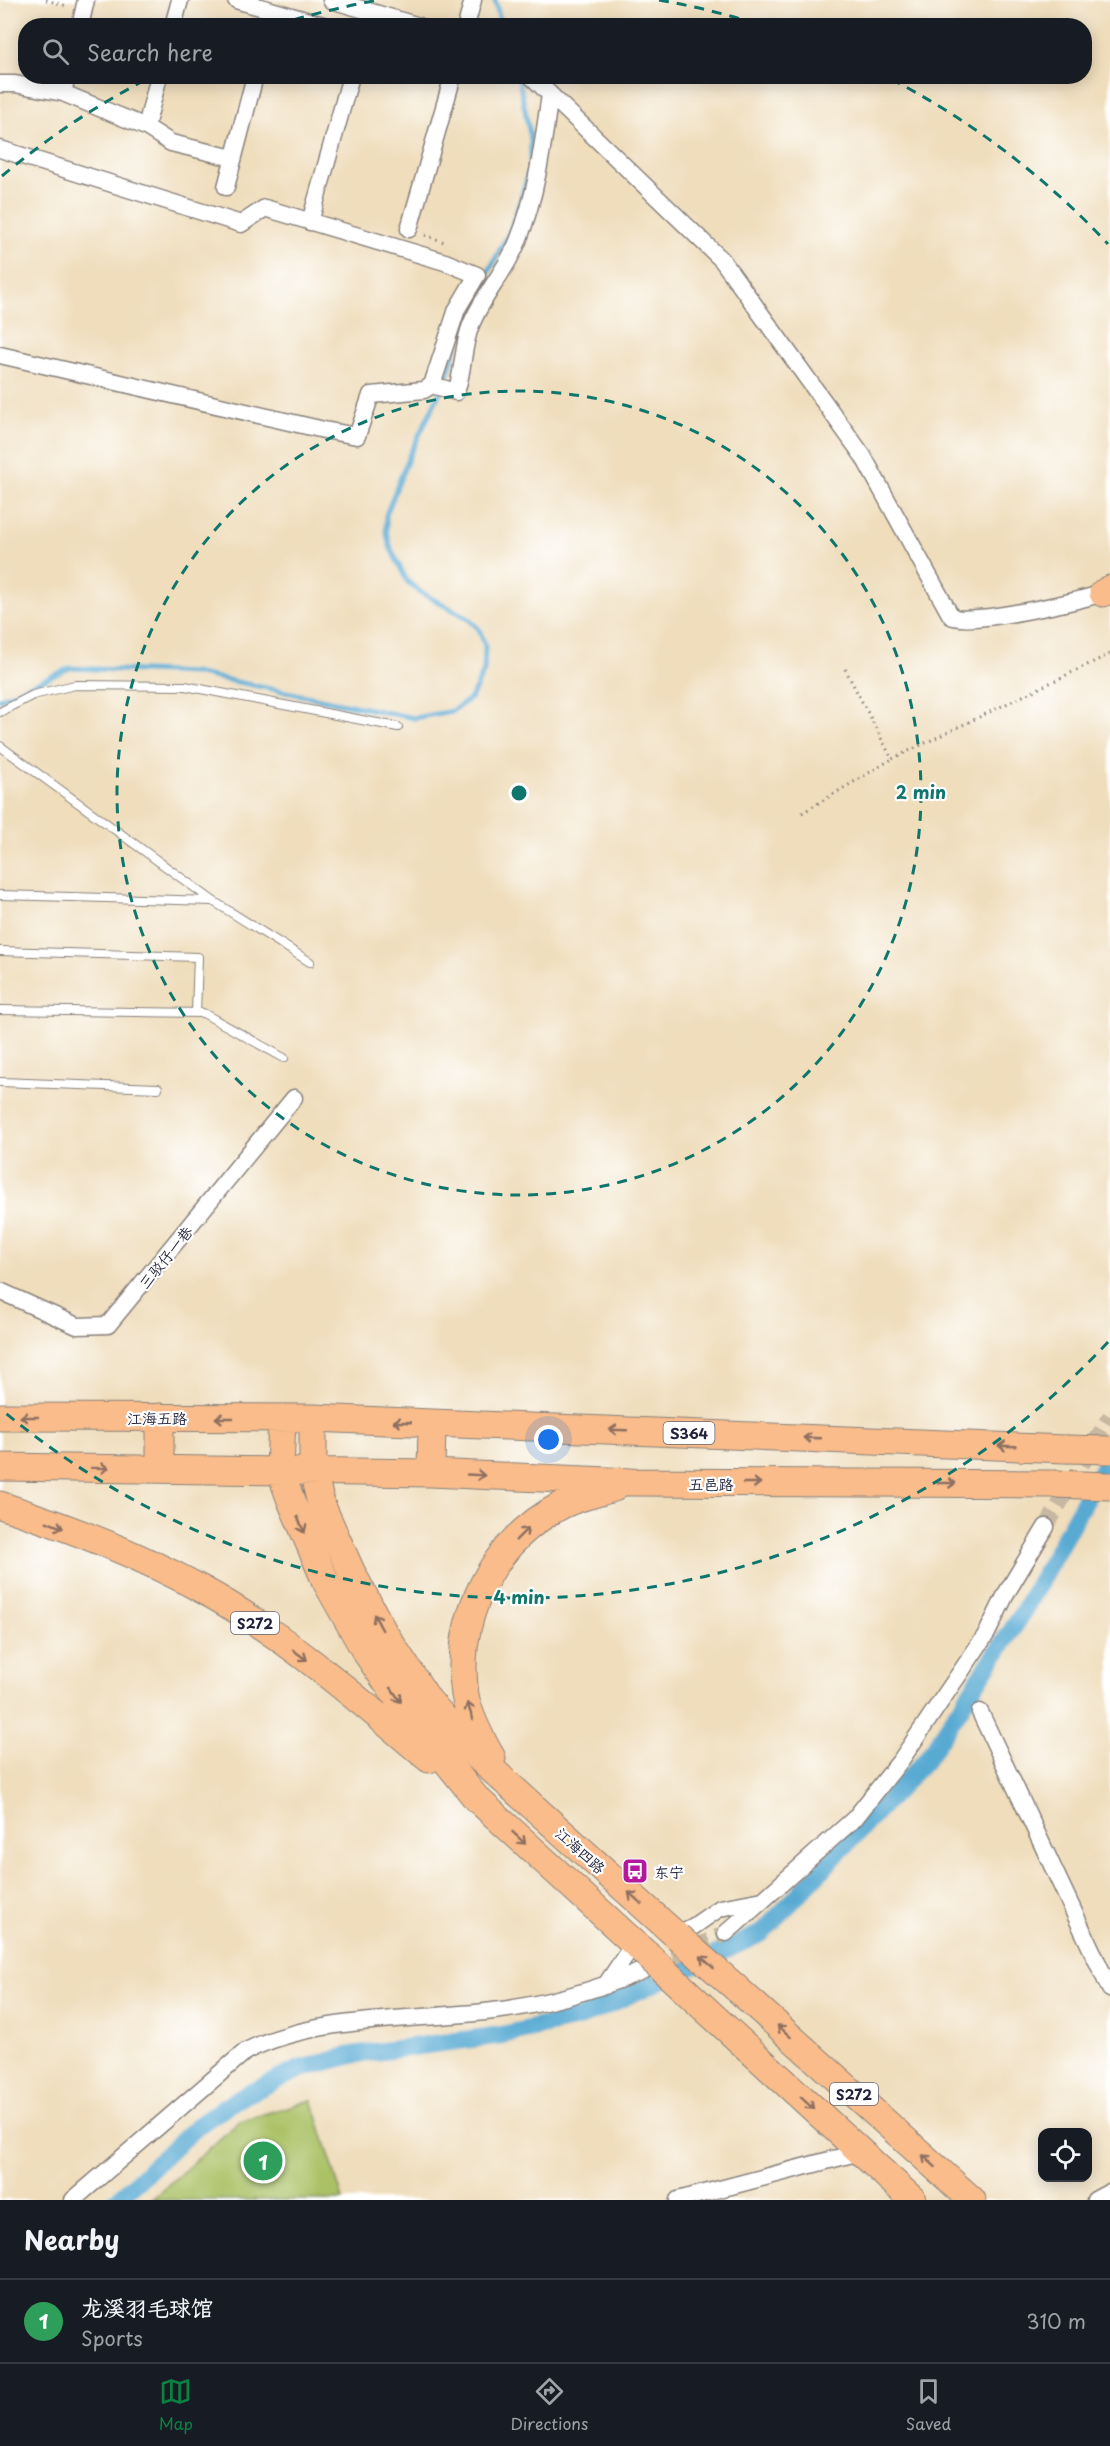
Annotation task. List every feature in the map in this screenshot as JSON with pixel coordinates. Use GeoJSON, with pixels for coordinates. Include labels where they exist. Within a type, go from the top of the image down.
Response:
{"type":"FeatureCollection","features":[{"type":"Feature","properties":{"kind":"main road","name":"江海五路"},"geometry":{"type":"LineString","coordinates":[[0,1417],[313,1418]]}},
{"type":"Feature","properties":{"kind":"main road"},"geometry":{"type":"LineString","coordinates":[[160,1417],[160,1469]]}},
{"type":"Feature","properties":{"kind":"main road","name":"S272"},"geometry":{"type":"LineString","coordinates":[[282,1418],[280,1470],[325,1580],[365,1651],[403,1706],[476,1798]]}},
{"type":"Feature","properties":{"kind":"main road","name":"S364"},"geometry":{"type":"LineString","coordinates":[[313,1418],[1110,1450]]}},
{"type":"Feature","properties":{"kind":"main road","name":"江海四路"},"geometry":{"type":"LineString","coordinates":[[313,1418],[313,1471],[321,1504],[351,1571],[384,1633],[428,1700],[479,1758],[505,1782],[972,2200]]}},
{"type":"Feature","properties":{"kind":"main road"},"geometry":{"type":"LineString","coordinates":[[431,1473],[432,1423]]}},
{"type":"Feature","properties":{"kind":"main road"},"geometry":{"type":"LineString","coordinates":[[0,1467],[313,1471]]}},
{"type":"Feature","properties":{"kind":"main road","name":"五邑路"},"geometry":{"type":"LineString","coordinates":[[313,1471],[431,1473],[631,1482],[1110,1486]]}},
{"type":"Feature","properties":{"kind":"main road"},"geometry":{"type":"LineString","coordinates":[[505,1782],[479,1735],[466,1697],[462,1657],[470,1614],[488,1574],[522,1531],[563,1504],[631,1482]]}},
{"type":"Feature","properties":{"kind":"main road","name":"S272"},"geometry":{"type":"LineString","coordinates":[[0,1505],[114,1548],[203,1590],[330,1676],[476,1798],[640,1956],[702,2006],[913,2200]]}},
{"type":"Feature","properties":{"kind":"main road"},"geometry":{"type":"LineString","coordinates":[[325,1580],[351,1571]]}},
{"type":"Feature","properties":{"kind":"street"},"geometry":{"type":"LineString","coordinates":[[82,18],[86,0]]}},
{"type":"Feature","properties":{"kind":"street"},"geometry":{"type":"LineString","coordinates":[[175,18],[180,0]]}},
{"type":"Feature","properties":{"kind":"street"},"geometry":{"type":"LineString","coordinates":[[236,0],[270,18]]}},
{"type":"Feature","properties":{"kind":"street"},"geometry":{"type":"LineString","coordinates":[[331,0],[392,18]]}},
{"type":"Feature","properties":{"kind":"street"},"geometry":{"type":"LineString","coordinates":[[468,18],[473,0]]}},
{"type":"Feature","properties":{"kind":"street"},"geometry":{"type":"LineString","coordinates":[[0,84],[15,84],[63,93],[146,127],[171,144],[234,158]]}},
{"type":"Feature","properties":{"kind":"street"},"geometry":{"type":"LineString","coordinates":[[63,93],[65,84]]}},
{"type":"Feature","properties":{"kind":"street"},"geometry":{"type":"LineString","coordinates":[[146,127],[157,84]]}},
{"type":"Feature","properties":{"kind":"street"},"geometry":{"type":"LineString","coordinates":[[226,187],[253,84]]}},
{"type":"Feature","properties":{"kind":"street"},"geometry":{"type":"LineString","coordinates":[[310,222],[349,84]]}},
{"type":"Feature","properties":{"kind":"street"},"geometry":{"type":"LineString","coordinates":[[409,229],[451,84]]}},
{"type":"Feature","properties":{"kind":"street"},"geometry":{"type":"LineString","coordinates":[[539,84],[722,260],[863,456],[951,616],[956,619],[980,617],[1064,605],[1108,592]]}},
{"type":"Feature","properties":{"kind":"street"},"geometry":{"type":"LineString","coordinates":[[433,385],[456,392],[461,378],[464,347],[470,326],[481,303],[518,242],[538,178],[550,94]]}},
{"type":"Feature","properties":{"kind":"street"},"geometry":{"type":"LineString","coordinates":[[0,149],[242,224],[265,208],[445,262],[477,275],[457,309],[433,385],[424,390],[371,395],[357,436],[0,355]]}},
{"type":"Feature","properties":{"kind":"street","name":"三驳仔一巷"},"geometry":{"type":"LineString","coordinates":[[0,1291],[77,1326],[108,1325],[294,1098]]}},
{"type":"Feature","properties":{"kind":"street"},"geometry":{"type":"LineString","coordinates":[[726,1933],[855,1818],[901,1760],[987,1633],[1007,1592],[1046,1527]]}},
{"type":"Feature","properties":{"kind":"street"},"geometry":{"type":"LineString","coordinates":[[980,1712],[1110,1989]]}},
{"type":"Feature","properties":{"kind":"street"},"geometry":{"type":"LineString","coordinates":[[678,1936],[720,1908],[764,1899]]}},
{"type":"Feature","properties":{"kind":"street"},"geometry":{"type":"LineString","coordinates":[[605,1986],[640,1956]]}},
{"type":"Feature","properties":{"kind":"street"},"geometry":{"type":"LineString","coordinates":[[73,2200],[246,2051],[266,2041],[323,2027],[495,2011],[541,2004],[605,1986],[640,1956]]}},
{"type":"Feature","properties":{"kind":"street"},"geometry":{"type":"LineString","coordinates":[[678,2200],[860,2152]]}},
{"type":"Feature","properties":{"kind":"street"},"geometry":{"type":"LineString","coordinates":[[1095,2200],[1110,2192]]}},
{"type":"Feature","properties":{"kind":"lane"},"geometry":{"type":"LineString","coordinates":[[0,712],[33,695],[75,685],[185,686],[398,727]]}},
{"type":"Feature","properties":{"kind":"lane"},"geometry":{"type":"LineString","coordinates":[[0,746],[213,901],[310,962]]}},
{"type":"Feature","properties":{"kind":"lane"},"geometry":{"type":"LineString","coordinates":[[0,895],[213,901]]}},
{"type":"Feature","properties":{"kind":"lane"},"geometry":{"type":"LineString","coordinates":[[0,951],[198,957],[196,1013]]}},
{"type":"Feature","properties":{"kind":"lane"},"geometry":{"type":"LineString","coordinates":[[0,1010],[203,1013],[284,1058]]}},
{"type":"Feature","properties":{"kind":"lane"},"geometry":{"type":"LineString","coordinates":[[0,1083],[158,1088]]}},
{"type":"Feature","properties":{"kind":"path"},"geometry":{"type":"LineString","coordinates":[[46,0],[70,7]]}},
{"type":"Feature","properties":{"kind":"path"},"geometry":{"type":"LineString","coordinates":[[802,813],[892,759],[1110,654]]}},
{"type":"Feature","properties":{"kind":"path"},"geometry":{"type":"LineString","coordinates":[[845,669],[892,759]]}},
{"type":"Feature","properties":{"kind":"green space"},"geometry":{"type":"Polygon","coordinates":[[[312,2100],[343,2200],[151,2200],[240,2121],[312,2100]]]}},
{"type":"Feature","properties":{"kind":"waterway"},"geometry":{"type":"LineString","coordinates":[[495,0],[499,18]]}},
{"type":"Feature","properties":{"kind":"waterway"},"geometry":{"type":"LineString","coordinates":[[0,699],[70,668],[193,673],[414,718],[452,711],[471,698],[484,671],[485,646],[479,629],[466,617],[420,592],[407,581],[391,549],[386,531],[386,515],[409,456],[446,380],[464,319],[511,229],[530,169],[531,140],[520,84]]}},
{"type":"Feature","properties":{"kind":"waterway"},"geometry":{"type":"LineString","coordinates":[[117,2200],[196,2127],[237,2099],[300,2069],[352,2055],[502,2035],[582,2017],[762,1933],[926,1760],[1019,1619],[1110,1455]]}},
{"type":"Feature","properties":{"kind":"tunnel"},"geometry":{"type":"LineString","coordinates":[[1046,1527],[1110,1416]]}},
{"type":"Feature","properties":{"kind":"tunnel"},"geometry":{"type":"LineString","coordinates":[[651,1967],[726,1933]]}},
{"type":"Feature","properties":{"kind":"place","name":"东宁"},"geometry":{"type":"Point","coordinates":[635,1871]}},
{"type":"Feature","properties":{"kind":"place","name":"龙溪羽毛球馆"},"geometry":{"type":"Point","coordinates":[263,2161]}}]}
